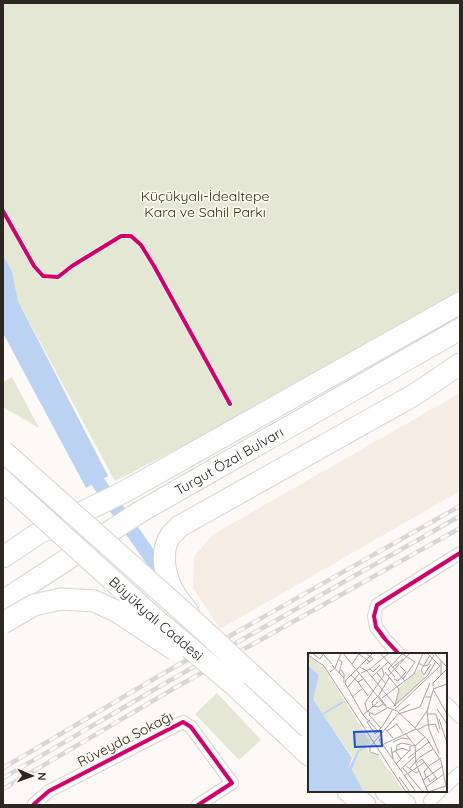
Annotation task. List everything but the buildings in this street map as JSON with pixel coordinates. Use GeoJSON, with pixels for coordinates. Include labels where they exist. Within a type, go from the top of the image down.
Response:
{"type":"FeatureCollection","features":[{"type":"Feature","properties":{"kind":"highway","name":"Turgut Özal Bulvarı"},"geometry":{"type":"LineString","coordinates":[[3,557],[39,533],[124,492],[460,303]]}},
{"type":"Feature","properties":{"kind":"highway","name":"Turgut Özal Bulvarı"},"geometry":{"type":"LineString","coordinates":[[3,601],[140,512],[460,329]]}},
{"type":"Feature","properties":{"kind":"highway"},"geometry":{"type":"LineString","coordinates":[[198,625],[175,594],[167,576],[163,560],[166,547],[171,536],[180,526],[414,395],[460,364]]}},
{"type":"Feature","properties":{"kind":"highway"},"geometry":{"type":"LineString","coordinates":[[3,451],[198,625]]}},
{"type":"Feature","properties":{"kind":"highway","name":"Büyükyalı Caddesi"},"geometry":{"type":"LineString","coordinates":[[3,481],[154,618],[234,685],[308,754]]}},
{"type":"Feature","properties":{"kind":"highway"},"geometry":{"type":"LineString","coordinates":[[3,550],[39,533]]}},
{"type":"Feature","properties":{"kind":"highway"},"geometry":{"type":"LineString","coordinates":[[3,623],[34,604],[61,599],[94,601],[116,611],[191,661],[234,685]]}},
{"type":"Feature","properties":{"kind":"highway","name":"Büyükyalı Caddesi"},"geometry":{"type":"LineString","coordinates":[[198,625],[308,727]]}},
{"type":"Feature","properties":{"kind":"highway"},"geometry":{"type":"LineString","coordinates":[[349,792],[364,805]]}},
{"type":"Feature","properties":{"kind":"highway"},"geometry":{"type":"LineString","coordinates":[[387,792],[405,805]]}},
{"type":"Feature","properties":{"kind":"street"},"geometry":{"type":"LineString","coordinates":[[398,653],[376,627],[374,616],[377,605],[460,553]]}},
{"type":"Feature","properties":{"kind":"street","name":"Rüveyda Sokağı"},"geometry":{"type":"LineString","coordinates":[[34,805],[49,791],[183,722],[191,727],[232,783],[198,805]]}},
{"type":"Feature","properties":{"kind":"street"},"geometry":{"type":"LineString","coordinates":[[447,785],[460,773]]}},
{"type":"Feature","properties":{"kind":"street"},"geometry":{"type":"LineString","coordinates":[[430,801],[439,792]]}},
{"type":"Feature","properties":{"kind":"shaded area"},"geometry":{"type":"Polygon","coordinates":[[[460,393],[460,491],[220,629],[193,588],[194,557],[212,535],[460,393]]]}},
{"type":"Feature","properties":{"kind":"green space","name":"Küçükyalı-İdealtepe Kara ve Sahil Parkı"},"geometry":{"type":"Polygon","coordinates":[[[3,3],[460,3],[460,293],[231,421],[115,481],[18,301],[12,271],[3,255],[3,3]]]}},
{"type":"Feature","properties":{"kind":"green space"},"geometry":{"type":"Polygon","coordinates":[[[12,377],[39,428],[3,407],[3,382],[12,377]]]}},
{"type":"Feature","properties":{"kind":"green space"},"geometry":{"type":"Polygon","coordinates":[[[217,693],[261,740],[239,760],[195,714],[217,693]]]}},
{"type":"Feature","properties":{"kind":"water"},"geometry":{"type":"Polygon","coordinates":[[[3,255],[12,271],[18,301],[108,476],[86,488],[3,333],[3,255]]]}},
{"type":"Feature","properties":{"kind":"waterway"},"geometry":{"type":"LineString","coordinates":[[98,482],[165,578]]}},
{"type":"Feature","properties":{"kind":"railway"},"geometry":{"type":"LineString","coordinates":[[3,768],[164,673],[460,506]]}},
{"type":"Feature","properties":{"kind":"railway"},"geometry":{"type":"LineString","coordinates":[[3,778],[169,681],[460,516]]}},
{"type":"Feature","properties":{"kind":"railway"},"geometry":{"type":"LineString","coordinates":[[3,789],[173,689],[460,528]]}},
{"type":"Feature","properties":{"kind":"cycle path"},"geometry":{"type":"LineString","coordinates":[[3,211],[34,266],[43,276],[58,277],[72,266],[121,236],[131,236],[141,245],[154,266],[230,404]]}},
{"type":"Feature","properties":{"kind":"cycle path"},"geometry":{"type":"LineString","coordinates":[[398,653],[376,627],[374,616],[377,605],[460,553]]}},
{"type":"Feature","properties":{"kind":"cycle path"},"geometry":{"type":"LineString","coordinates":[[34,805],[49,791],[183,722],[191,727],[232,783],[198,805]]}}]}
